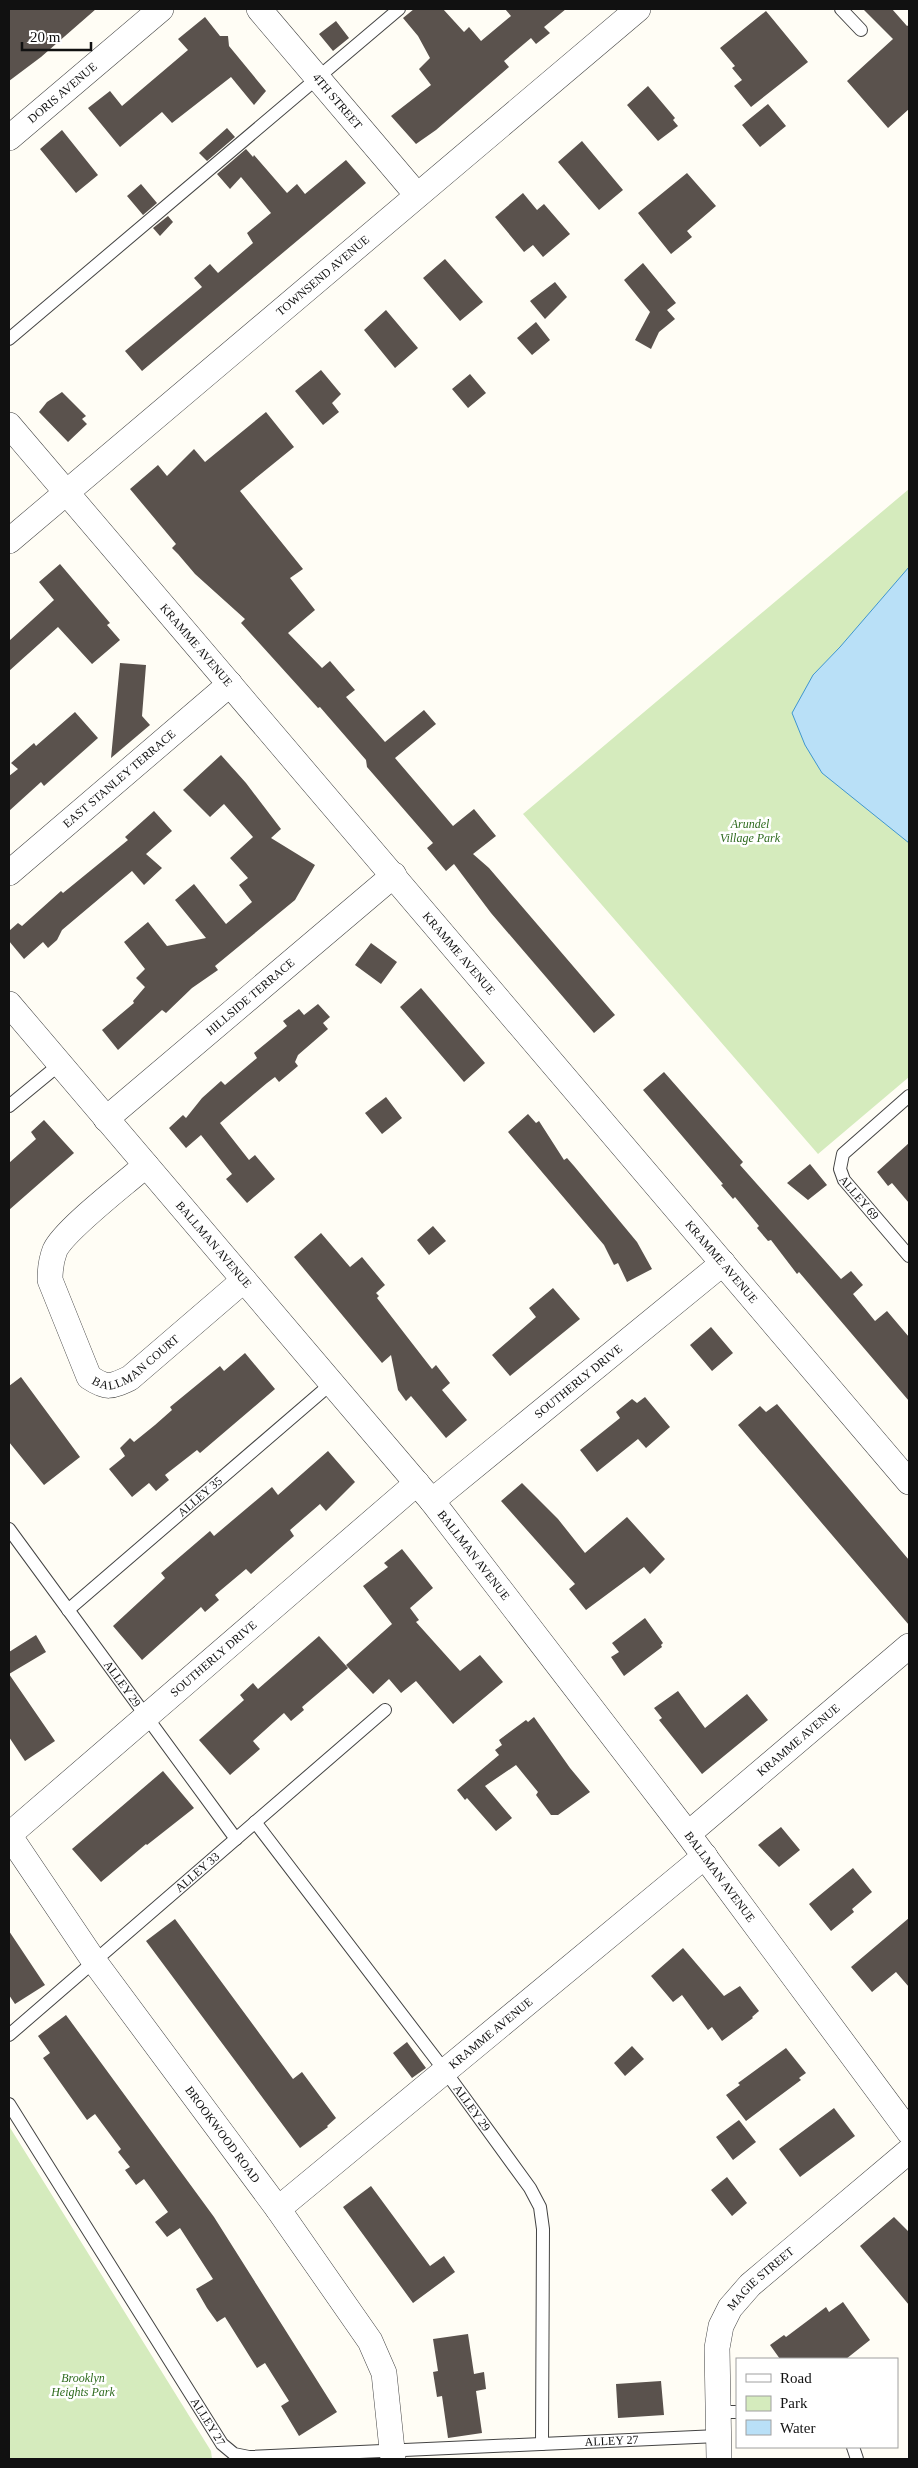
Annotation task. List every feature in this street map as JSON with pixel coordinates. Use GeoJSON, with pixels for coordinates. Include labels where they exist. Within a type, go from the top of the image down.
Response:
{"type":"FeatureCollection","features":[{"type":"Feature","properties":{"kind":"street","name":"DORIS AVENUE"},"geometry":{"type":"LineString","coordinates":[[9,138],[161,9]]}},
{"type":"Feature","properties":{"kind":"street","name":"4TH STREET"},"geometry":{"type":"LineString","coordinates":[[259,9],[417,195]]}},
{"type":"Feature","properties":{"kind":"street","name":"TOWNSEND AVENUE"},"geometry":{"type":"LineString","coordinates":[[9,541],[638,9]]}},
{"type":"Feature","properties":{"kind":"street","name":"KRAMME AVENUE"},"geometry":{"type":"LineString","coordinates":[[9,425],[909,1482]]}},
{"type":"Feature","properties":{"kind":"street","name":"EAST STANLEY TERRACE"},"geometry":{"type":"LineString","coordinates":[[9,873],[230,684]]}},
{"type":"Feature","properties":{"kind":"street","name":"HILLSIDE TERRACE"},"geometry":{"type":"LineString","coordinates":[[106,1119],[394,875]]}},
{"type":"Feature","properties":{"kind":"street","name":"BALLMAN AVENUE"},"geometry":{"type":"LineString","coordinates":[[9,1004],[425,1492],[705,1856],[909,2132]]}},
{"type":"Feature","properties":{"kind":"street","name":"BALLMAN COURT"},"geometry":{"type":"LineString","coordinates":[[146,1165],[68,1234],[56,1248],[50,1264],[50,1280],[89,1377],[102,1386],[115,1385],[130,1378],[244,1280]]}},
{"type":"Feature","properties":{"kind":"street","name":"SOUTHERLY DRIVE"},"geometry":{"type":"LineString","coordinates":[[9,1835],[146,1717],[425,1492],[723,1263]]}},
{"type":"Feature","properties":{"kind":"street","name":"KRAMME AVENUE"},"geometry":{"type":"LineString","coordinates":[[688,1834],[909,1646]]}},
{"type":"Feature","properties":{"kind":"street","name":"BROOKWOOD ROAD"},"geometry":{"type":"LineString","coordinates":[[9,1835],[94,1961],[278,2209],[370,2341],[384,2374],[393,2455]]}},
{"type":"Feature","properties":{"kind":"street","name":"KRAMME AVENUE"},"geometry":{"type":"LineString","coordinates":[[278,2209],[705,1856]]}},
{"type":"Feature","properties":{"kind":"street","name":"MAGIE STREET"},"geometry":{"type":"LineString","coordinates":[[723,2430],[717,2348],[721,2326],[730,2308],[750,2285],[909,2151]]}},
{"type":"Feature","properties":{"kind":"lane"},"geometry":{"type":"LineString","coordinates":[[9,339],[399,9]]}},
{"type":"Feature","properties":{"kind":"lane"},"geometry":{"type":"LineString","coordinates":[[841,9],[861,30]]}},
{"type":"Feature","properties":{"kind":"lane"},"geometry":{"type":"LineString","coordinates":[[9,1106],[60,1064]]}},
{"type":"Feature","properties":{"kind":"lane","name":"ALLEY 69"},"geometry":{"type":"LineString","coordinates":[[909,1096],[843,1154],[840,1168],[844,1180],[909,1256]]}},
{"type":"Feature","properties":{"kind":"lane","name":"ALLEY 35"},"geometry":{"type":"LineString","coordinates":[[68,1610],[332,1383]]}},
{"type":"Feature","properties":{"kind":"lane","name":"ALLEY 29"},"geometry":{"type":"LineString","coordinates":[[9,1529],[236,1839]]}},
{"type":"Feature","properties":{"kind":"lane","name":"ALLEY 33"},"geometry":{"type":"LineString","coordinates":[[9,2035],[385,1710]]}},
{"type":"Feature","properties":{"kind":"lane","name":"ALLEY 29"},"geometry":{"type":"LineString","coordinates":[[255,1822],[445,2071],[530,2188],[540,2207],[543,2229],[542,2444]]}},
{"type":"Feature","properties":{"kind":"lane","name":"ALLEY 27"},"geometry":{"type":"LineString","coordinates":[[9,2104],[222,2444],[234,2454],[249,2457],[393,2455],[723,2430]]}},
{"type":"Feature","properties":{"kind":"green space","name":"Arundel Village Park"},"geometry":{"type":"Polygon","coordinates":[[[909,489],[909,1077],[818,1154],[523,814],[909,489]]]}},
{"type":"Feature","properties":{"kind":"green space","name":"Brooklyn Heights Park"},"geometry":{"type":"Polygon","coordinates":[[[9,2126],[211,2451],[212,2459],[9,2459],[9,2126]]]}},
{"type":"Feature","properties":{"kind":"water"},"geometry":{"type":"Polygon","coordinates":[[[909,567],[909,843],[822,773],[805,745],[792,713],[813,675],[840,647],[909,567]]]}},
{"type":"Feature","properties":{"kind":"building"},"geometry":{"type":"Polygon","coordinates":[[[9,9],[96,9],[41,57],[9,81],[9,9]]]}},
{"type":"Feature","properties":{"kind":"building"},"geometry":{"type":"Polygon","coordinates":[[[414,9],[443,9],[464,32],[469,27],[481,41],[511,16],[505,9],[566,9],[544,27],[550,33],[536,44],[531,38],[504,61],[509,67],[436,130],[416,144],[391,116],[431,85],[419,69],[430,58],[418,36],[403,18],[414,9]]]}},
{"type":"Feature","properties":{"kind":"building"},"geometry":{"type":"Polygon","coordinates":[[[863,9],[892,9],[907,26],[909,25],[909,109],[888,128],[847,81],[893,39],[863,9]]]}},
{"type":"Feature","properties":{"kind":"building"},"geometry":{"type":"Polygon","coordinates":[[[766,11],[808,62],[751,107],[734,86],[742,80],[732,68],[735,66],[720,48],[766,11]]]}},
{"type":"Feature","properties":{"kind":"building"},"geometry":{"type":"Polygon","coordinates":[[[205,17],[220,36],[228,36],[229,46],[266,91],[254,105],[231,77],[172,123],[162,112],[120,147],[88,108],[110,91],[122,106],[188,50],[178,39],[205,17]]]}},
{"type":"Feature","properties":{"kind":"building"},"geometry":{"type":"Polygon","coordinates":[[[336,21],[349,38],[333,51],[319,34],[336,21]]]}},
{"type":"Feature","properties":{"kind":"building"},"geometry":{"type":"Polygon","coordinates":[[[648,86],[675,118],[673,120],[678,126],[658,141],[627,105],[648,86]]]}},
{"type":"Feature","properties":{"kind":"building"},"geometry":{"type":"Polygon","coordinates":[[[768,104],[786,126],[760,147],[742,125],[768,104]]]}},
{"type":"Feature","properties":{"kind":"building"},"geometry":{"type":"Polygon","coordinates":[[[227,128],[235,137],[207,161],[199,153],[227,128]]]}},
{"type":"Feature","properties":{"kind":"building"},"geometry":{"type":"Polygon","coordinates":[[[62,130],[98,175],[76,193],[40,149],[62,130]]]}},
{"type":"Feature","properties":{"kind":"building"},"geometry":{"type":"Polygon","coordinates":[[[582,141],[623,190],[599,210],[558,162],[582,141]]]}},
{"type":"Feature","properties":{"kind":"building"},"geometry":{"type":"Polygon","coordinates":[[[246,149],[253,157],[254,155],[287,193],[297,184],[305,194],[346,160],[366,183],[142,371],[125,351],[202,287],[194,278],[210,264],[218,273],[253,243],[247,233],[271,213],[241,177],[230,189],[217,174],[246,149]]]}},
{"type":"Feature","properties":{"kind":"building"},"geometry":{"type":"Polygon","coordinates":[[[687,173],[716,206],[687,231],[692,237],[671,254],[638,213],[687,173]]]}},
{"type":"Feature","properties":{"kind":"building"},"geometry":{"type":"Polygon","coordinates":[[[141,184],[157,203],[143,215],[127,196],[141,184]]]}},
{"type":"Feature","properties":{"kind":"building"},"geometry":{"type":"Polygon","coordinates":[[[523,193],[537,210],[544,204],[570,234],[543,257],[533,245],[524,252],[495,217],[523,193]]]}},
{"type":"Feature","properties":{"kind":"building"},"geometry":{"type":"Polygon","coordinates":[[[168,216],[173,222],[160,236],[153,228],[168,216]]]}},
{"type":"Feature","properties":{"kind":"building"},"geometry":{"type":"Polygon","coordinates":[[[445,259],[483,302],[460,321],[423,278],[445,259]]]}},
{"type":"Feature","properties":{"kind":"building"},"geometry":{"type":"Polygon","coordinates":[[[643,263],[676,303],[667,310],[675,319],[659,332],[651,349],[635,340],[650,312],[624,280],[643,263]]]}},
{"type":"Feature","properties":{"kind":"building"},"geometry":{"type":"Polygon","coordinates":[[[555,282],[567,297],[545,319],[530,301],[555,282]]]}},
{"type":"Feature","properties":{"kind":"building"},"geometry":{"type":"Polygon","coordinates":[[[386,310],[418,348],[395,368],[364,330],[386,310]]]}},
{"type":"Feature","properties":{"kind":"building"},"geometry":{"type":"Polygon","coordinates":[[[536,322],[550,340],[532,355],[517,338],[536,322]]]}},
{"type":"Feature","properties":{"kind":"building"},"geometry":{"type":"Polygon","coordinates":[[[321,370],[341,394],[332,403],[339,412],[323,425],[295,391],[321,370]]]}},
{"type":"Feature","properties":{"kind":"building"},"geometry":{"type":"Polygon","coordinates":[[[470,374],[486,393],[468,408],[452,389],[470,374]]]}},
{"type":"Feature","properties":{"kind":"building"},"geometry":{"type":"Polygon","coordinates":[[[62,392],[86,416],[82,419],[87,424],[68,442],[39,412],[47,402],[62,392]]]}},
{"type":"Feature","properties":{"kind":"building"},"geometry":{"type":"Polygon","coordinates":[[[266,412],[294,447],[240,491],[303,569],[290,578],[315,610],[288,633],[322,668],[330,661],[355,690],[346,697],[385,742],[424,710],[436,724],[395,758],[453,826],[474,809],[496,836],[473,854],[489,868],[615,1015],[594,1033],[491,913],[454,864],[446,871],[427,848],[433,843],[367,767],[366,760],[320,707],[318,708],[241,623],[245,619],[195,574],[172,548],[176,544],[130,489],[158,465],[167,476],[194,449],[205,462],[266,412]]]}},
{"type":"Feature","properties":{"kind":"building"},"geometry":{"type":"Polygon","coordinates":[[[60,564],[110,623],[107,625],[120,640],[92,664],[58,627],[9,671],[9,641],[54,600],[39,582],[60,564]]]}},
{"type":"Feature","properties":{"kind":"building"},"geometry":{"type":"Polygon","coordinates":[[[120,663],[146,665],[142,716],[150,725],[111,758],[120,663]]]}},
{"type":"Feature","properties":{"kind":"building"},"geometry":{"type":"Polygon","coordinates":[[[75,712],[98,738],[44,786],[41,782],[9,811],[9,776],[18,769],[11,763],[34,743],[36,746],[75,712]]]}},
{"type":"Feature","properties":{"kind":"building"},"geometry":{"type":"Polygon","coordinates":[[[221,755],[246,783],[281,829],[271,838],[315,865],[295,900],[215,966],[218,970],[192,988],[166,1013],[162,1010],[118,1050],[102,1030],[134,1003],[133,1001],[145,987],[136,978],[145,969],[124,942],[148,922],[167,946],[206,938],[175,900],[194,884],[226,924],[252,902],[239,885],[248,878],[230,858],[253,837],[224,804],[210,817],[183,790],[221,755]]]}},
{"type":"Feature","properties":{"kind":"building"},"geometry":{"type":"Polygon","coordinates":[[[154,811],[172,831],[146,854],[162,868],[144,885],[132,871],[62,930],[57,940],[48,948],[43,942],[24,959],[9,941],[9,931],[18,923],[22,926],[61,891],[63,893],[128,840],[125,837],[154,811]]]}},
{"type":"Feature","properties":{"kind":"building"},"geometry":{"type":"Polygon","coordinates":[[[371,943],[397,962],[381,984],[355,965],[371,943]]]}},
{"type":"Feature","properties":{"kind":"building"},"geometry":{"type":"Polygon","coordinates":[[[421,988],[485,1063],[464,1082],[400,1007],[421,988]]]}},
{"type":"Feature","properties":{"kind":"building"},"geometry":{"type":"Polygon","coordinates":[[[318,1004],[330,1017],[323,1023],[328,1029],[298,1055],[295,1062],[298,1066],[279,1082],[275,1077],[220,1123],[249,1160],[255,1155],[275,1179],[247,1203],[226,1179],[232,1174],[201,1135],[186,1148],[169,1128],[183,1115],[186,1118],[202,1098],[221,1081],[225,1085],[257,1058],[254,1053],[287,1026],[283,1021],[299,1009],[304,1015],[318,1004]]]}},
{"type":"Feature","properties":{"kind":"building"},"geometry":{"type":"Polygon","coordinates":[[[664,1072],[743,1162],[740,1165],[841,1279],[851,1271],[863,1285],[853,1294],[875,1321],[887,1311],[909,1337],[909,1401],[799,1272],[797,1274],[771,1240],[768,1241],[757,1228],[759,1226],[735,1197],[733,1199],[721,1185],[723,1184],[643,1090],[664,1072]]]}},
{"type":"Feature","properties":{"kind":"building"},"geometry":{"type":"Polygon","coordinates":[[[386,1097],[402,1118],[382,1134],[365,1113],[386,1097]]]}},
{"type":"Feature","properties":{"kind":"building"},"geometry":{"type":"Polygon","coordinates":[[[528,1114],[536,1123],[539,1121],[564,1160],[567,1158],[637,1242],[652,1269],[627,1282],[618,1263],[614,1265],[604,1245],[508,1132],[528,1114]]]}},
{"type":"Feature","properties":{"kind":"building"},"geometry":{"type":"Polygon","coordinates":[[[44,1120],[74,1153],[9,1210],[9,1163],[36,1139],[31,1132],[44,1120]]]}},
{"type":"Feature","properties":{"kind":"building"},"geometry":{"type":"Polygon","coordinates":[[[909,1143],[909,1203],[892,1183],[888,1186],[877,1172],[909,1143]]]}},
{"type":"Feature","properties":{"kind":"building"},"geometry":{"type":"Polygon","coordinates":[[[810,1164],[827,1185],[808,1200],[787,1183],[810,1164]]]}},
{"type":"Feature","properties":{"kind":"building"},"geometry":{"type":"Polygon","coordinates":[[[433,1226],[446,1241],[429,1255],[417,1240],[433,1226]]]}},
{"type":"Feature","properties":{"kind":"building"},"geometry":{"type":"Polygon","coordinates":[[[321,1233],[350,1267],[362,1257],[385,1285],[376,1293],[379,1296],[377,1298],[432,1369],[436,1365],[450,1383],[442,1390],[467,1420],[446,1438],[411,1396],[406,1401],[398,1390],[391,1355],[382,1363],[294,1257],[321,1233]]]}},
{"type":"Feature","properties":{"kind":"building"},"geometry":{"type":"Polygon","coordinates":[[[553,1288],[580,1319],[510,1376],[492,1355],[536,1317],[529,1308],[553,1288]]]}},
{"type":"Feature","properties":{"kind":"building"},"geometry":{"type":"Polygon","coordinates":[[[711,1327],[733,1353],[712,1371],[690,1345],[711,1327]]]}},
{"type":"Feature","properties":{"kind":"building"},"geometry":{"type":"Polygon","coordinates":[[[245,1353],[275,1389],[200,1453],[197,1450],[165,1475],[169,1480],[156,1491],[149,1483],[132,1497],[109,1469],[125,1456],[120,1448],[130,1438],[134,1442],[155,1425],[172,1410],[170,1407],[220,1366],[224,1371],[245,1353]]]}},
{"type":"Feature","properties":{"kind":"building"},"geometry":{"type":"Polygon","coordinates":[[[21,1377],[80,1457],[44,1485],[9,1442],[9,1386],[21,1377]]]}},
{"type":"Feature","properties":{"kind":"building"},"geometry":{"type":"Polygon","coordinates":[[[645,1397],[670,1427],[646,1448],[638,1439],[597,1472],[580,1450],[620,1418],[616,1412],[632,1399],[637,1403],[645,1397]]]}},
{"type":"Feature","properties":{"kind":"building"},"geometry":{"type":"Polygon","coordinates":[[[777,1404],[909,1560],[909,1625],[738,1425],[760,1406],[766,1412],[777,1404]]]}},
{"type":"Feature","properties":{"kind":"building"},"geometry":{"type":"Polygon","coordinates":[[[328,1451],[355,1482],[326,1511],[320,1504],[290,1530],[294,1536],[251,1574],[246,1569],[215,1595],[219,1600],[205,1612],[201,1607],[142,1660],[113,1626],[165,1578],[161,1573],[210,1531],[214,1536],[272,1487],[278,1495],[328,1451]]]}},
{"type":"Feature","properties":{"kind":"building"},"geometry":{"type":"Polygon","coordinates":[[[522,1483],[558,1519],[585,1553],[627,1517],[665,1559],[650,1574],[644,1567],[586,1610],[569,1589],[575,1584],[501,1501],[522,1483]]]}},
{"type":"Feature","properties":{"kind":"building"},"geometry":{"type":"Polygon","coordinates":[[[402,1549],[433,1588],[410,1608],[419,1620],[416,1622],[460,1671],[480,1655],[503,1682],[453,1724],[416,1681],[401,1693],[389,1679],[373,1694],[346,1665],[392,1624],[363,1586],[388,1567],[384,1563],[402,1549]]]}},
{"type":"Feature","properties":{"kind":"building"},"geometry":{"type":"Polygon","coordinates":[[[645,1618],[663,1643],[662,1647],[624,1676],[611,1657],[619,1652],[612,1643],[645,1618]]]}},
{"type":"Feature","properties":{"kind":"building"},"geometry":{"type":"Polygon","coordinates":[[[36,1635],[46,1652],[9,1674],[9,1652],[36,1635]]]}},
{"type":"Feature","properties":{"kind":"building"},"geometry":{"type":"Polygon","coordinates":[[[319,1636],[348,1668],[302,1707],[304,1710],[291,1721],[284,1713],[253,1741],[260,1749],[230,1775],[199,1740],[244,1700],[240,1695],[253,1683],[258,1689],[319,1636]]]}},
{"type":"Feature","properties":{"kind":"building"},"geometry":{"type":"Polygon","coordinates":[[[9,1674],[55,1741],[25,1761],[9,1737],[9,1674]]]}},
{"type":"Feature","properties":{"kind":"building"},"geometry":{"type":"Polygon","coordinates":[[[678,1691],[705,1728],[747,1694],[768,1720],[702,1774],[659,1720],[662,1718],[654,1708],[678,1691]]]}},
{"type":"Feature","properties":{"kind":"building"},"geometry":{"type":"Polygon","coordinates":[[[534,1717],[570,1768],[590,1792],[558,1815],[551,1815],[536,1795],[538,1792],[516,1765],[485,1786],[512,1818],[496,1831],[467,1798],[465,1800],[457,1790],[499,1755],[495,1750],[502,1745],[499,1740],[526,1720],[528,1722],[534,1717]]]}},
{"type":"Feature","properties":{"kind":"building"},"geometry":{"type":"Polygon","coordinates":[[[163,1771],[194,1808],[146,1844],[101,1882],[72,1849],[163,1771]]]}},
{"type":"Feature","properties":{"kind":"building"},"geometry":{"type":"Polygon","coordinates":[[[781,1827],[800,1850],[779,1867],[758,1845],[781,1827]]]}},
{"type":"Feature","properties":{"kind":"building"},"geometry":{"type":"Polygon","coordinates":[[[853,1868],[872,1892],[852,1909],[854,1912],[831,1931],[809,1904],[853,1868]]]}},
{"type":"Feature","properties":{"kind":"building"},"geometry":{"type":"Polygon","coordinates":[[[909,1918],[909,1987],[896,1972],[872,1992],[851,1967],[909,1918]]]}},
{"type":"Feature","properties":{"kind":"building"},"geometry":{"type":"Polygon","coordinates":[[[175,1919],[293,2079],[302,2072],[336,2118],[328,2127],[300,2148],[146,1941],[175,1919]]]}},
{"type":"Feature","properties":{"kind":"building"},"geometry":{"type":"Polygon","coordinates":[[[9,1931],[45,1985],[15,2004],[9,1995],[9,1931]]]}},
{"type":"Feature","properties":{"kind":"building"},"geometry":{"type":"Polygon","coordinates":[[[683,1948],[724,1996],[740,1986],[759,2011],[753,2018],[722,2041],[712,2027],[708,2030],[682,1995],[673,2002],[651,1976],[683,1948]]]}},
{"type":"Feature","properties":{"kind":"building"},"geometry":{"type":"Polygon","coordinates":[[[66,2015],[214,2217],[337,2412],[299,2436],[281,2406],[289,2401],[265,2363],[257,2368],[225,2317],[217,2322],[196,2289],[213,2279],[180,2228],[167,2237],[155,2222],[168,2212],[144,2179],[136,2185],[125,2170],[130,2167],[118,2152],[121,2149],[95,2114],[87,2120],[43,2058],[50,2053],[38,2036],[66,2015]]]}},
{"type":"Feature","properties":{"kind":"building"},"geometry":{"type":"Polygon","coordinates":[[[407,2042],[426,2068],[412,2078],[393,2053],[407,2042]]]}},
{"type":"Feature","properties":{"kind":"building"},"geometry":{"type":"Polygon","coordinates":[[[632,2046],[644,2059],[625,2076],[614,2063],[632,2046]]]}},
{"type":"Feature","properties":{"kind":"building"},"geometry":{"type":"Polygon","coordinates":[[[786,2048],[806,2073],[799,2078],[801,2080],[746,2121],[726,2095],[740,2085],[738,2083],[786,2048]]]}},
{"type":"Feature","properties":{"kind":"building"},"geometry":{"type":"Polygon","coordinates":[[[834,2108],[855,2136],[800,2177],[779,2149],[834,2108]]]}},
{"type":"Feature","properties":{"kind":"building"},"geometry":{"type":"Polygon","coordinates":[[[739,2120],[756,2142],[733,2160],[716,2137],[739,2120]]]}},
{"type":"Feature","properties":{"kind":"building"},"geometry":{"type":"Polygon","coordinates":[[[727,2177],[747,2203],[732,2216],[711,2190],[727,2177]]]}},
{"type":"Feature","properties":{"kind":"building"},"geometry":{"type":"Polygon","coordinates":[[[371,2186],[430,2266],[444,2256],[455,2272],[413,2303],[343,2207],[371,2186]]]}},
{"type":"Feature","properties":{"kind":"building"},"geometry":{"type":"Polygon","coordinates":[[[894,2217],[909,2232],[909,2305],[860,2246],[894,2217]]]}},
{"type":"Feature","properties":{"kind":"building"},"geometry":{"type":"Polygon","coordinates":[[[843,2302],[870,2340],[847,2358],[779,2358],[770,2345],[784,2335],[786,2337],[826,2307],[829,2312],[843,2302]]]}},
{"type":"Feature","properties":{"kind":"building"},"geometry":{"type":"Polygon","coordinates":[[[468,2334],[474,2374],[484,2372],[486,2389],[476,2391],[482,2433],[448,2438],[442,2396],[437,2397],[433,2372],[438,2371],[433,2339],[468,2334]]]}},
{"type":"Feature","properties":{"kind":"building"},"geometry":{"type":"Polygon","coordinates":[[[661,2381],[664,2415],[618,2418],[616,2384],[661,2381]]]}}]}
